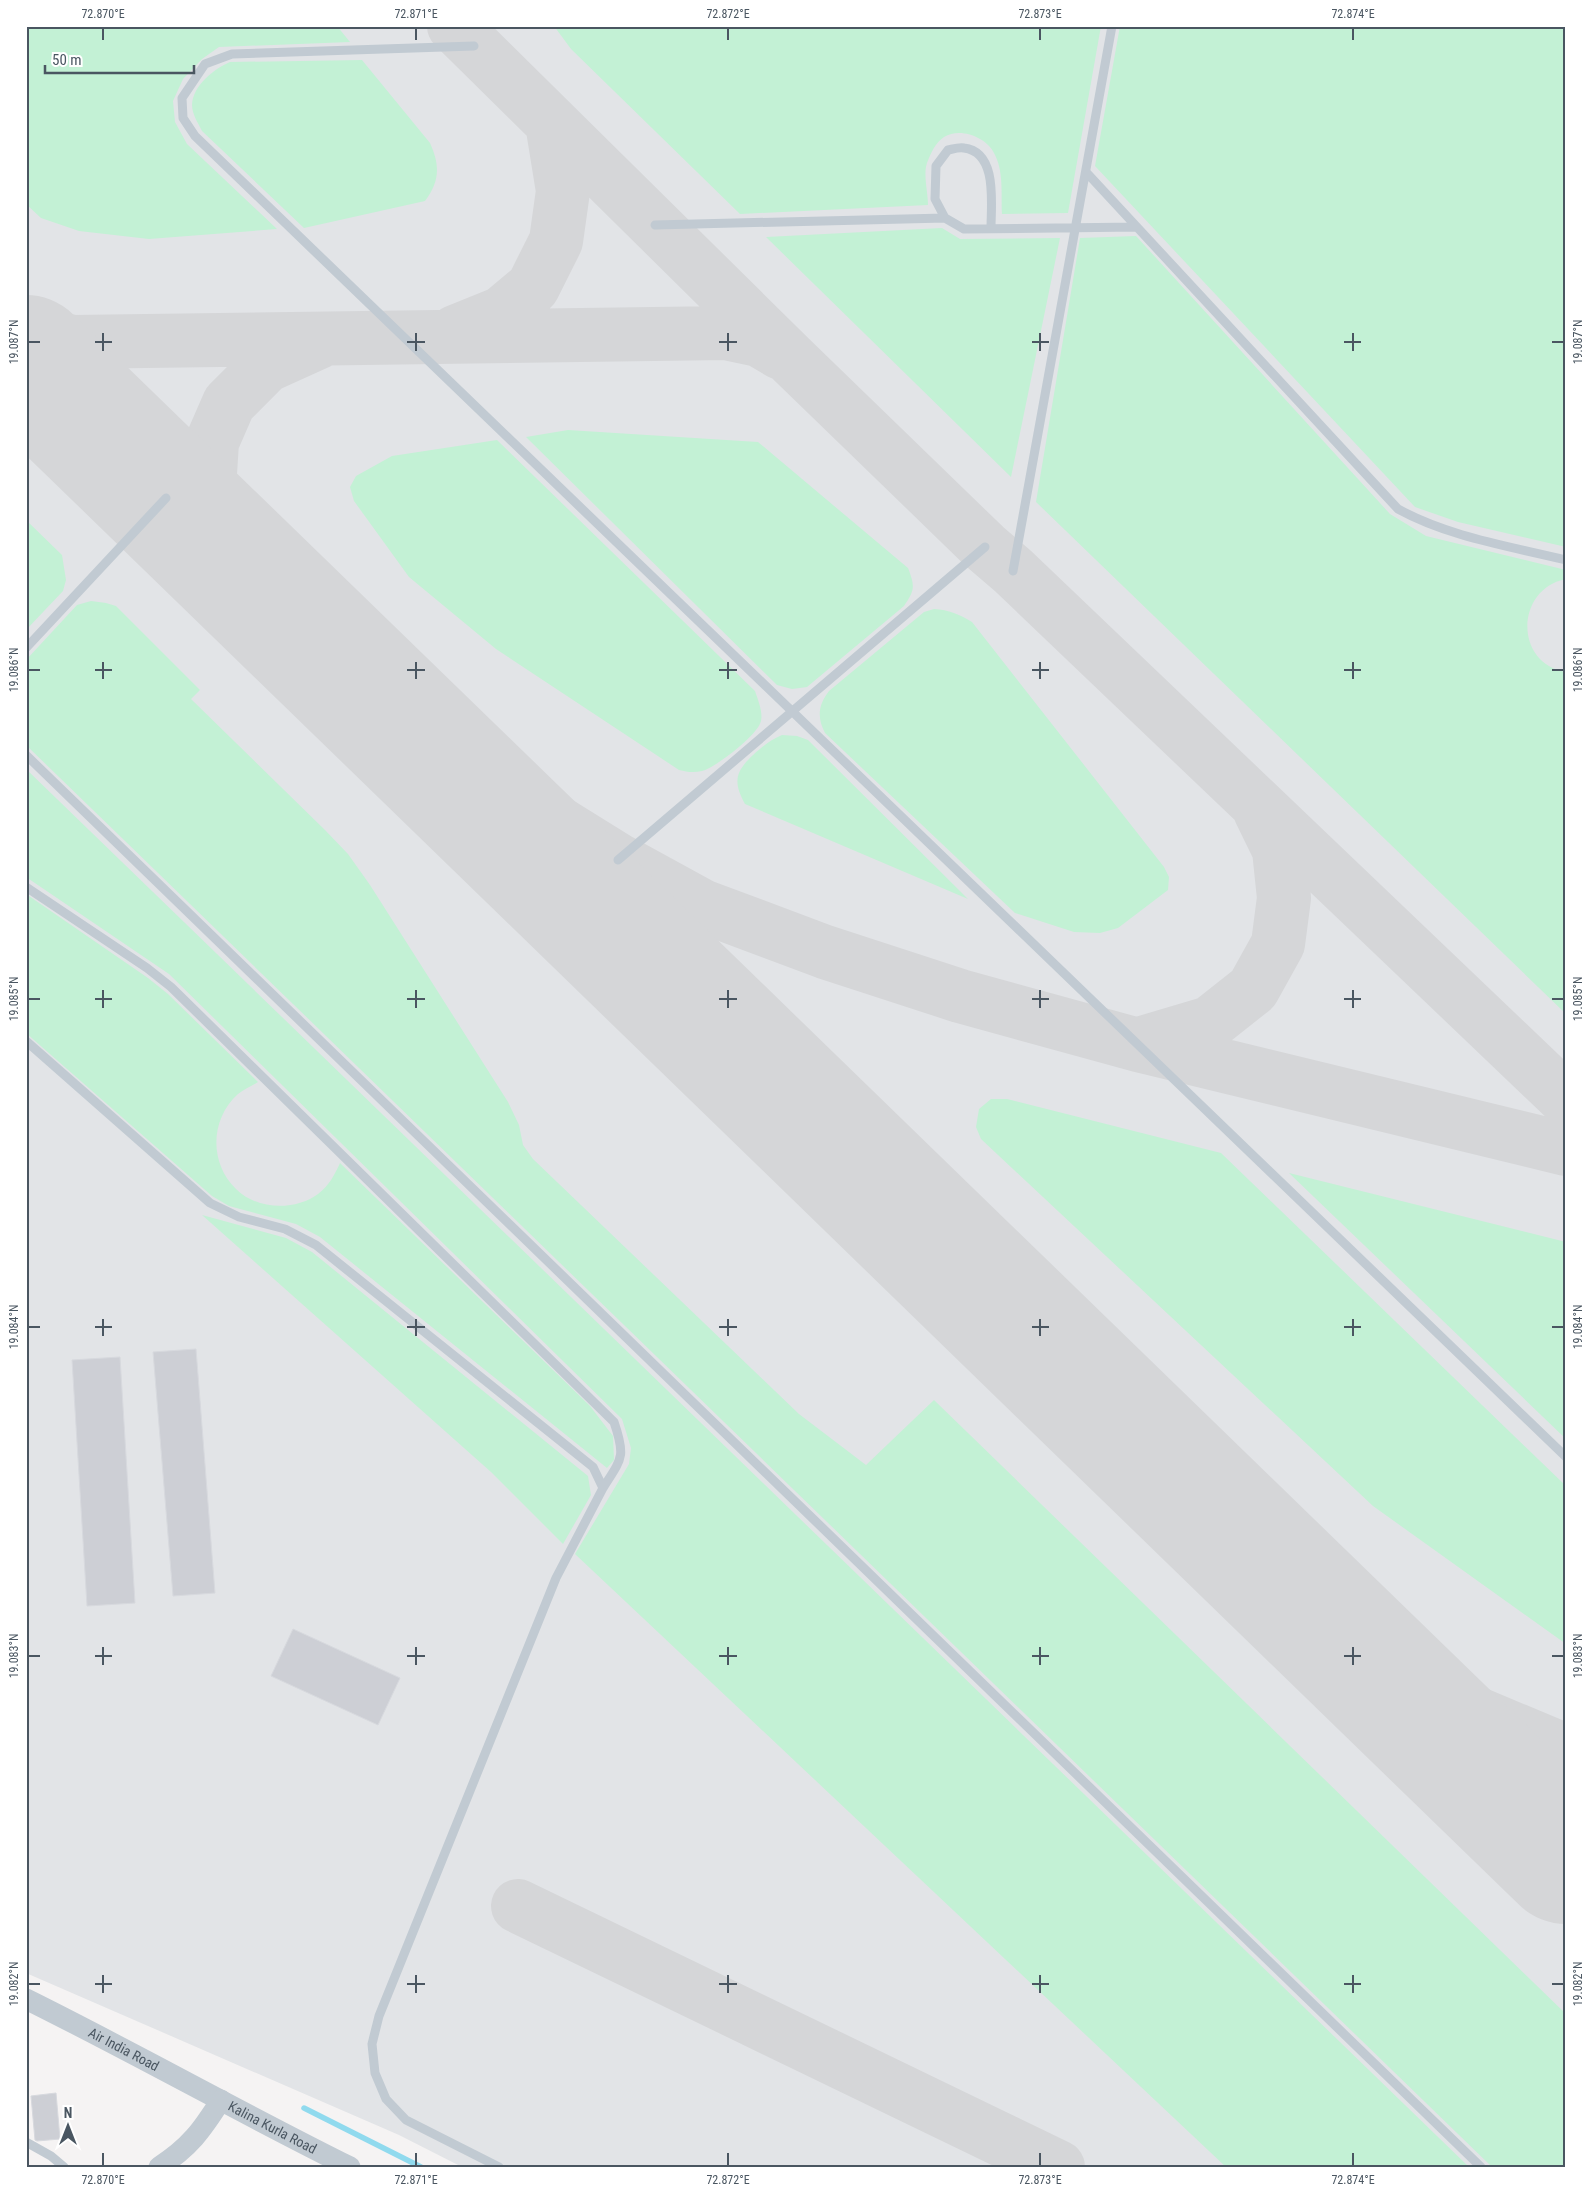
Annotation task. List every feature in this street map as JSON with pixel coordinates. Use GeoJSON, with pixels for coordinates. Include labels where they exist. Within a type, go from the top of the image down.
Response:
{"type":"FeatureCollection","features":[{"type":"Feature","properties":{"kind":"street","name":"Air India Road"},"geometry":{"type":"LineString","coordinates":[[26,1999],[221,2100]]}},
{"type":"Feature","properties":{"kind":"street"},"geometry":{"type":"LineString","coordinates":[[159,2167],[172,2159],[201,2133],[221,2100]]}},
{"type":"Feature","properties":{"kind":"street","name":"Kalina Kurla Road"},"geometry":{"type":"LineString","coordinates":[[221,2100],[256,2120],[350,2167]]}},
{"type":"Feature","properties":{"kind":"lane"},"geometry":{"type":"LineString","coordinates":[[1013,571],[1112,26]]}},
{"type":"Feature","properties":{"kind":"lane"},"geometry":{"type":"LineString","coordinates":[[474,46],[232,54],[205,64],[182,98],[183,118],[195,136],[1566,1457]]}},
{"type":"Feature","properties":{"kind":"lane"},"geometry":{"type":"LineString","coordinates":[[945,218],[935,199],[936,166],[948,150],[964,148],[978,153],[990,173],[991,228]]}},
{"type":"Feature","properties":{"kind":"lane"},"geometry":{"type":"LineString","coordinates":[[1086,172],[1398,509],[1420,522],[1447,531],[1566,560]]}},
{"type":"Feature","properties":{"kind":"lane"},"geometry":{"type":"LineString","coordinates":[[655,225],[945,218],[964,229],[1137,227]]}},
{"type":"Feature","properties":{"kind":"lane"},"geometry":{"type":"LineString","coordinates":[[26,648],[166,498]]}},
{"type":"Feature","properties":{"kind":"lane"},"geometry":{"type":"LineString","coordinates":[[618,860],[985,547]]}},
{"type":"Feature","properties":{"kind":"lane"},"geometry":{"type":"LineString","coordinates":[[26,755],[1481,2167]]}},
{"type":"Feature","properties":{"kind":"lane"},"geometry":{"type":"LineString","coordinates":[[26,887],[147,968],[171,987],[614,1422],[621,1442],[621,1460],[603,1488],[556,1578],[379,2016],[372,2044],[374,2073],[386,2099],[406,2120],[500,2167]]}},
{"type":"Feature","properties":{"kind":"lane"},"geometry":{"type":"LineString","coordinates":[[26,1041],[210,1203],[239,1217],[285,1229],[316,1245],[593,1467],[603,1488]]}},
{"type":"Feature","properties":{"kind":"lane"},"geometry":{"type":"LineString","coordinates":[[26,2142],[51,2156],[64,2167]]}},
{"type":"Feature","properties":{"kind":"shaded area"},"geometry":{"type":"Polygon","coordinates":[[[26,26],[1566,26],[1566,2167],[462,2167],[399,2135],[26,1973],[26,26]]]}},
{"type":"Feature","properties":{"kind":"green space"},"geometry":{"type":"Polygon","coordinates":[[[26,26],[337,26],[350,42],[219,47],[202,59],[183,79],[173,101],[175,122],[187,144],[277,229],[149,239],[79,231],[41,218],[26,204],[26,26]]]}},
{"type":"Feature","properties":{"kind":"green space"},"geometry":{"type":"Polygon","coordinates":[[[554,26],[1101,26],[1068,213],[1002,214],[1001,175],[994,153],[979,138],[965,133],[957,133],[950,134],[941,139],[929,159],[925,173],[928,205],[740,214],[571,49],[554,26]]]}},
{"type":"Feature","properties":{"kind":"green space"},"geometry":{"type":"Polygon","coordinates":[[[1120,26],[1566,26],[1566,547],[1458,522],[1415,507],[1095,166],[1120,26]]]}},
{"type":"Feature","properties":{"kind":"green space"},"geometry":{"type":"Polygon","coordinates":[[[362,60],[430,143],[437,166],[434,187],[425,201],[304,228],[202,131],[193,112],[193,98],[200,84],[211,73],[230,62],[362,60]]]}},
{"type":"Feature","properties":{"kind":"green space"},"geometry":{"type":"Polygon","coordinates":[[[942,228],[960,239],[1060,238],[1011,477],[766,237],[942,228]]]}},
{"type":"Feature","properties":{"kind":"green space"},"geometry":{"type":"Polygon","coordinates":[[[1136,236],[1390,514],[1426,536],[1566,570],[1566,579],[1549,586],[1537,597],[1530,611],[1527,626],[1530,642],[1537,656],[1549,666],[1566,672],[1566,1014],[1036,502],[1080,238],[1136,236]]]}},
{"type":"Feature","properties":{"kind":"green space"},"geometry":{"type":"Polygon","coordinates":[[[568,430],[758,442],[908,568],[913,584],[912,592],[904,606],[807,687],[792,689],[777,685],[526,437],[568,430]]]}},
{"type":"Feature","properties":{"kind":"green space"},"geometry":{"type":"Polygon","coordinates":[[[497,440],[755,691],[761,710],[761,721],[752,734],[726,758],[702,771],[679,770],[496,649],[409,577],[354,501],[350,487],[356,476],[392,456],[497,440]]]}},
{"type":"Feature","properties":{"kind":"green space"},"geometry":{"type":"Polygon","coordinates":[[[26,520],[62,555],[66,580],[63,591],[26,630],[26,520]]]}},
{"type":"Feature","properties":{"kind":"green space"},"geometry":{"type":"Polygon","coordinates":[[[91,601],[116,606],[200,690],[191,699],[348,854],[370,885],[508,1102],[519,1125],[523,1145],[533,1159],[799,1414],[866,1465],[934,1400],[1566,2014],[1566,2167],[1492,2167],[26,745],[26,660],[77,605],[91,601]]]}},
{"type":"Feature","properties":{"kind":"green space"},"geometry":{"type":"Polygon","coordinates":[[[934,609],[954,613],[972,622],[1164,867],[1169,877],[1168,890],[1118,928],[1100,933],[1074,932],[1015,913],[825,733],[820,712],[825,696],[829,691],[924,612],[934,609]]]}},
{"type":"Feature","properties":{"kind":"green space"},"geometry":{"type":"Polygon","coordinates":[[[782,735],[797,736],[808,740],[968,899],[745,804],[739,789],[739,772],[757,752],[770,741],[782,735]]]}},
{"type":"Feature","properties":{"kind":"green space"},"geometry":{"type":"Polygon","coordinates":[[[26,769],[1469,2167],[1226,2167],[575,1554],[629,1464],[631,1448],[622,1419],[169,974],[26,877],[26,769]]]}},
{"type":"Feature","properties":{"kind":"green space"},"geometry":{"type":"Polygon","coordinates":[[[26,894],[148,978],[168,994],[258,1082],[240,1092],[229,1104],[218,1128],[217,1154],[221,1167],[236,1189],[254,1201],[265,1204],[276,1206],[298,1203],[309,1200],[322,1191],[331,1180],[340,1163],[590,1406],[613,1436],[614,1460],[607,1468],[320,1237],[296,1224],[229,1206],[212,1196],[26,1033],[26,894]]]}},
{"type":"Feature","properties":{"kind":"green space"},"geometry":{"type":"Polygon","coordinates":[[[991,1099],[1007,1099],[1221,1153],[1566,1486],[1566,1644],[1373,1506],[981,1139],[976,1127],[979,1109],[991,1099]]]}},
{"type":"Feature","properties":{"kind":"green space"},"geometry":{"type":"Polygon","coordinates":[[[1289,1173],[1566,1242],[1566,1439],[1289,1173]]]}},
{"type":"Feature","properties":{"kind":"green space"},"geometry":{"type":"Polygon","coordinates":[[[202,1215],[286,1238],[312,1252],[588,1476],[591,1495],[563,1544],[491,1472],[202,1215]]]}},
{"type":"Feature","properties":{"kind":"building"},"geometry":{"type":"Polygon","coordinates":[[[196,1349],[215,1593],[173,1596],[153,1352],[196,1349]]]}},
{"type":"Feature","properties":{"kind":"building"},"geometry":{"type":"Polygon","coordinates":[[[120,1357],[135,1603],[87,1606],[72,1360],[120,1357]]]}},
{"type":"Feature","properties":{"kind":"building"},"geometry":{"type":"Polygon","coordinates":[[[293,1629],[400,1678],[378,1725],[271,1676],[293,1629]]]}},
{"type":"Feature","properties":{"kind":"building"},"geometry":{"type":"Polygon","coordinates":[[[56,2093],[60,2139],[37,2141],[35,2140],[31,2096],[56,2093]]]}},
{"type":"Feature","properties":{"kind":"waterway"},"geometry":{"type":"LineString","coordinates":[[304,2108],[421,2167]]}},
{"type":"Feature","properties":{"kind":"taxiway"},"geometry":{"type":"LineString","coordinates":[[454,26],[790,358],[985,547],[1013,571],[1566,1099]]}},
{"type":"Feature","properties":{"kind":"taxiway"},"geometry":{"type":"LineString","coordinates":[[455,332],[502,313],[533,287],[556,241],[563,191],[552,123]]}},
{"type":"Feature","properties":{"kind":"taxiway"},"geometry":{"type":"LineString","coordinates":[[26,331],[73,342],[726,333],[759,340],[781,353]]}},
{"type":"Feature","properties":{"kind":"taxiway"},"geometry":{"type":"LineString","coordinates":[[228,558],[209,489],[212,442],[229,403],[266,366],[319,342]]}},
{"type":"Feature","properties":{"kind":"taxiway"},"geometry":{"type":"LineString","coordinates":[[26,376],[54,390]]}},
{"type":"Feature","properties":{"kind":"taxiway"},"geometry":{"type":"LineString","coordinates":[[363,690],[552,819],[618,860],[702,906],[825,952],[960,996],[1138,1045],[1566,1149]]}},
{"type":"Feature","properties":{"kind":"taxiway"},"geometry":{"type":"LineString","coordinates":[[1139,1044],[1210,1023],[1253,989],[1278,944],[1284,898],[1279,850],[1260,811]]}},
{"type":"Feature","properties":{"kind":"taxiway"},"geometry":{"type":"LineString","coordinates":[[1373,1670],[1566,1751]]}},
{"type":"Feature","properties":{"kind":"taxiway"},"geometry":{"type":"LineString","coordinates":[[518,1906],[1058,2167]]}},
{"type":"Feature","properties":{"kind":"runway"},"geometry":{"type":"LineString","coordinates":[[26,362],[1566,1857]]}}]}
